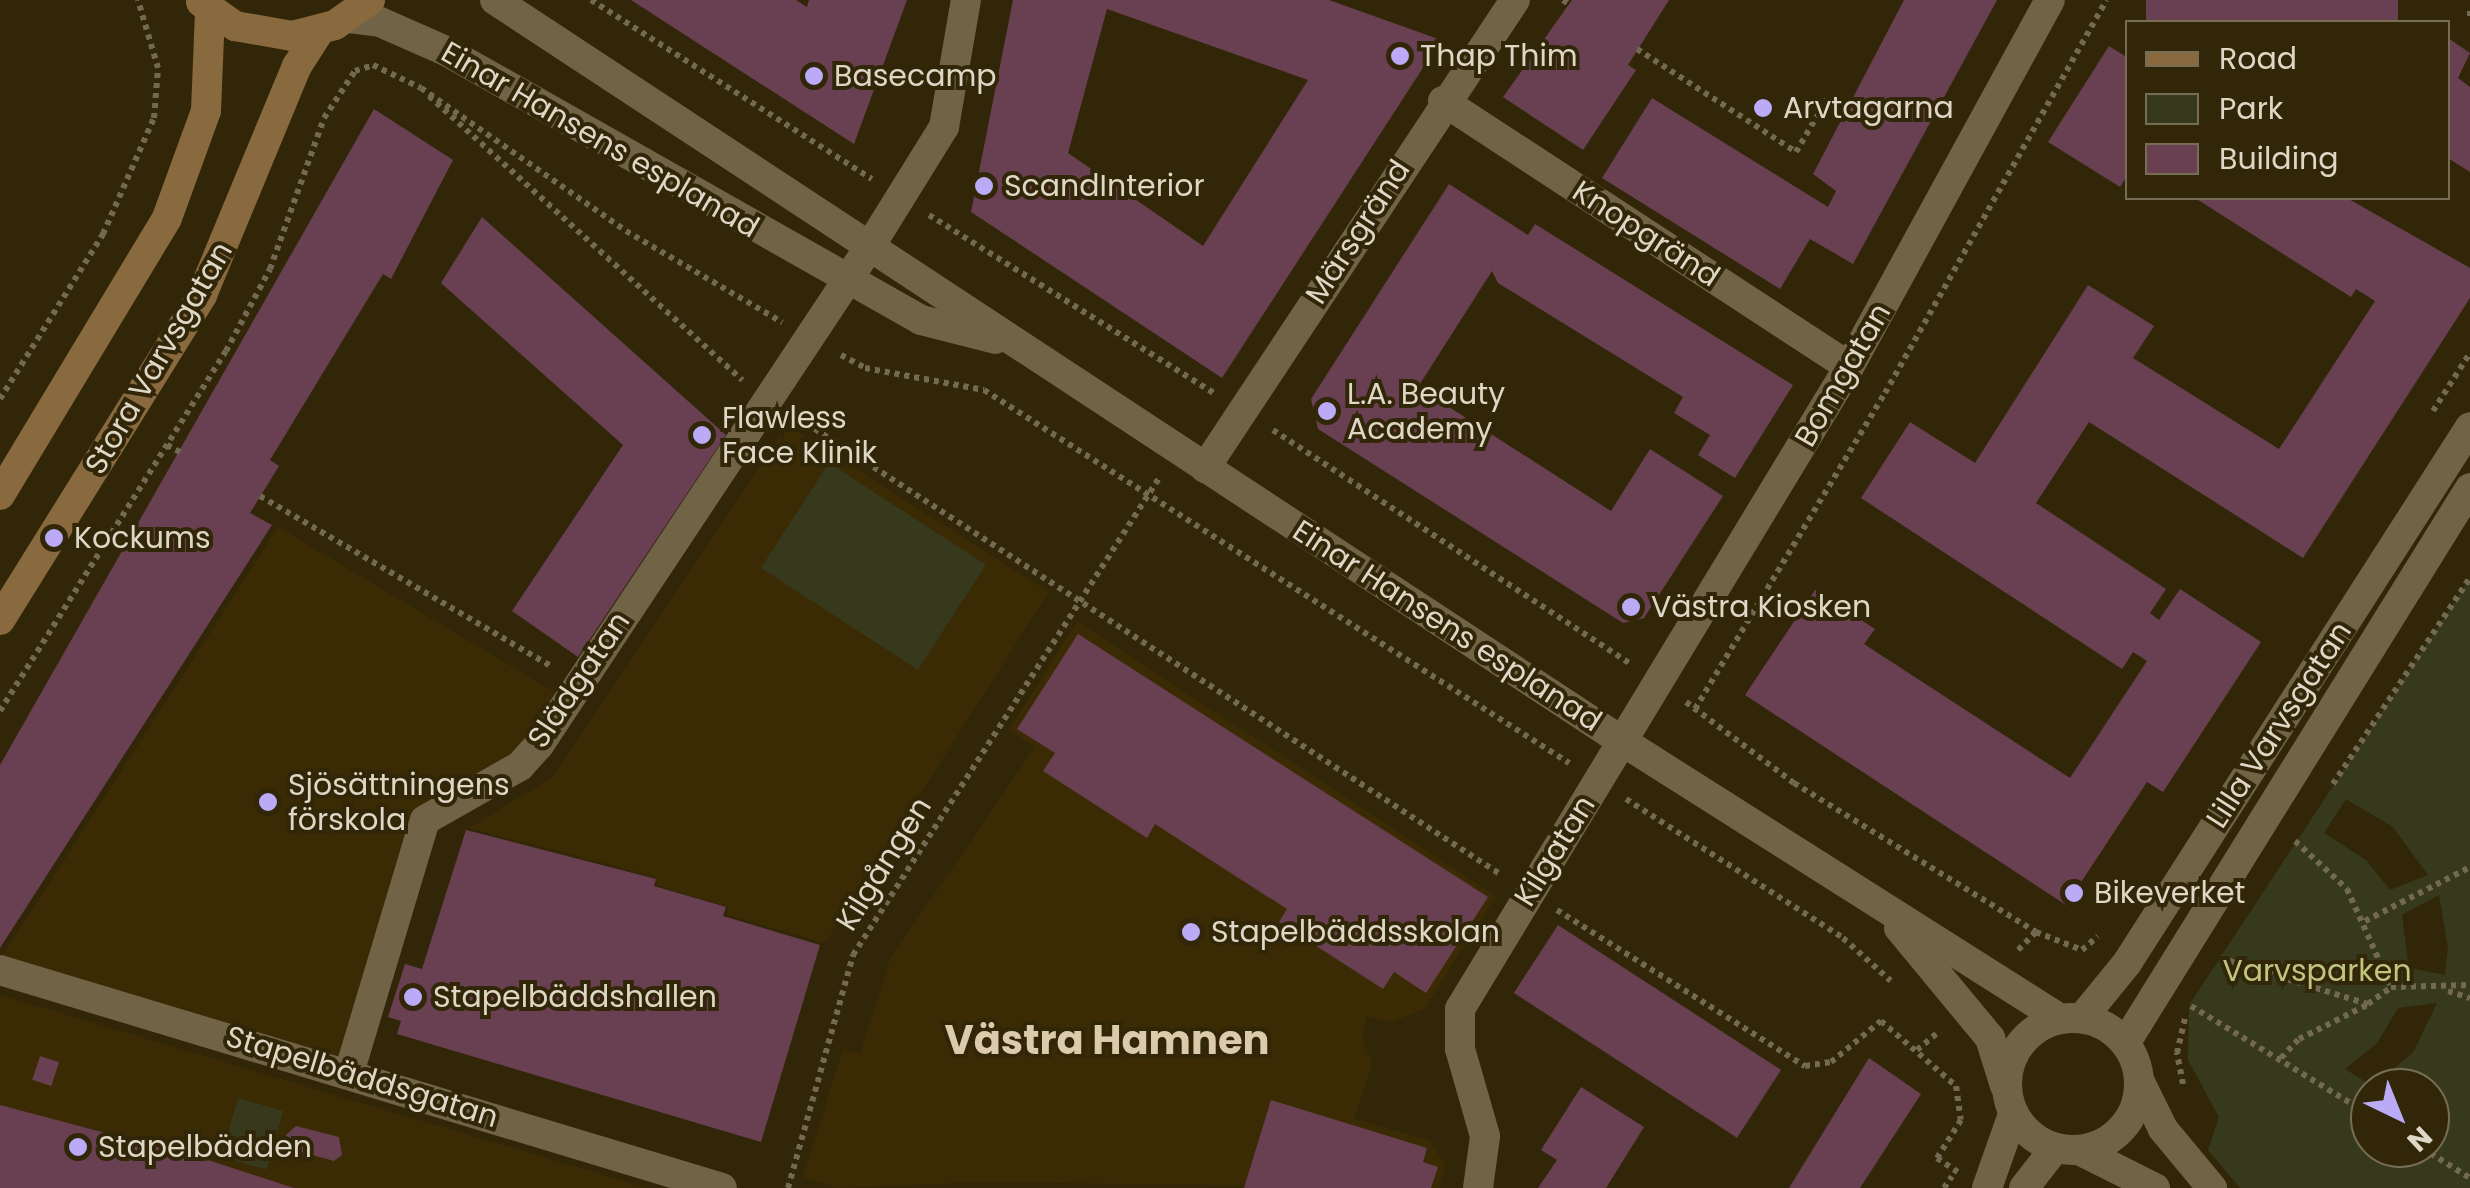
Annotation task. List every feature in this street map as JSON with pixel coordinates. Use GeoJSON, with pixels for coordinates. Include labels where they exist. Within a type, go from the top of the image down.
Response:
{"type":"FeatureCollection","features":[{"type":"Feature","properties":{"kind":"street","name":"Einar Hansens esplanad"},"geometry":{"type":"LineString","coordinates":[[495,0],[872,243],[1205,468],[1625,743],[1992,976],[2071,1018]]}},
{"type":"Feature","properties":{"kind":"street"},"geometry":{"type":"LineString","coordinates":[[844,280],[872,243],[944,127],[966,0]]}},
{"type":"Feature","properties":{"kind":"street","name":"Märsgränd"},"geometry":{"type":"LineString","coordinates":[[1205,468],[1443,102],[1516,0]]}},
{"type":"Feature","properties":{"kind":"street","name":"Bomgatan"},"geometry":{"type":"LineString","coordinates":[[1625,743],[1849,367],[2050,0]]}},
{"type":"Feature","properties":{"kind":"street","name":"Stora Varvsgatan"},"geometry":{"type":"LineString","coordinates":[[0,495],[167,218],[206,111],[204,5],[263,34],[320,30],[360,9]]}},
{"type":"Feature","properties":{"kind":"street","name":"Einar Hansens esplanad"},"geometry":{"type":"LineString","coordinates":[[360,9],[380,22],[446,50],[844,280],[921,320],[1024,347]]}},
{"type":"Feature","properties":{"kind":"street","name":"Stora Varvsgatan"},"geometry":{"type":"LineString","coordinates":[[0,620],[202,295],[298,66],[320,30]]}},
{"type":"Feature","properties":{"kind":"street","name":"Knopgränd"},"geometry":{"type":"LineString","coordinates":[[1443,102],[1849,367]]}},
{"type":"Feature","properties":{"kind":"street","name":"Slädgatan"},"geometry":{"type":"LineString","coordinates":[[350,1073],[426,820],[520,766],[844,280]]}},
{"type":"Feature","properties":{"kind":"street","name":"Lilla Varvsgatan"},"geometry":{"type":"LineString","coordinates":[[2071,1018],[2127,964],[2470,427]]}},
{"type":"Feature","properties":{"kind":"street","name":"Lilla Varvsgatan"},"geometry":{"type":"LineString","coordinates":[[2126,1042],[2470,488]]}},
{"type":"Feature","properties":{"kind":"street","name":"Kilgatan"},"geometry":{"type":"LineString","coordinates":[[1478,1188],[1485,1136],[1460,1049],[1460,1008],[1625,743]]}},
{"type":"Feature","properties":{"kind":"street","name":"Einar Hansens esplanad"},"geometry":{"type":"LineString","coordinates":[[1874,899],[1990,1038],[2010,1103]]}},
{"type":"Feature","properties":{"kind":"street","name":"Stapelbäddsgatan"},"geometry":{"type":"LineString","coordinates":[[0,970],[722,1188]]}},
{"type":"Feature","properties":{"kind":"street"},"geometry":{"type":"LineString","coordinates":[[1986,1188],[2010,1103],[2011,1058],[2024,1039],[2071,1018],[2126,1042],[2163,1129],[2212,1188]]}},
{"type":"Feature","properties":{"kind":"street"},"geometry":{"type":"LineString","coordinates":[[2024,1188],[2067,1150],[2128,1122],[2140,1082]]}},
{"type":"Feature","properties":{"kind":"street"},"geometry":{"type":"LineString","coordinates":[[2010,1103],[2067,1150],[2156,1188]]}},
{"type":"Feature","properties":{"kind":"path"},"geometry":{"type":"LineString","coordinates":[[0,399],[103,234],[154,118],[158,68],[138,0]]}},
{"type":"Feature","properties":{"kind":"path"},"geometry":{"type":"LineString","coordinates":[[591,0],[1216,395],[1662,684],[1794,783],[2036,932],[2082,950],[2107,922]]}},
{"type":"Feature","properties":{"kind":"path"},"geometry":{"type":"LineString","coordinates":[[1695,709],[1886,392],[2106,0]]}},
{"type":"Feature","properties":{"kind":"path"},"geometry":{"type":"LineString","coordinates":[[1637,50],[1796,152],[1827,99]]}},
{"type":"Feature","properties":{"kind":"path"},"geometry":{"type":"LineString","coordinates":[[0,711],[270,269],[313,141],[344,83],[373,65],[421,88],[626,230],[808,338],[865,368],[984,390],[1843,938],[1906,996]]}},
{"type":"Feature","properties":{"kind":"path"},"geometry":{"type":"LineString","coordinates":[[421,88],[600,258],[765,396],[1075,602],[1805,1066],[1832,1062],[1881,1021],[1956,1086],[1961,1120],[1938,1158],[1956,1171],[1962,1158]]}},
{"type":"Feature","properties":{"kind":"path"},"geometry":{"type":"LineString","coordinates":[[2429,417],[2470,353]]}},
{"type":"Feature","properties":{"kind":"path","name":"Kilgången"},"geometry":{"type":"LineString","coordinates":[[788,1188],[853,955],[1081,591],[1216,395]]}},
{"type":"Feature","properties":{"kind":"path"},"geometry":{"type":"LineString","coordinates":[[166,445],[180,452]]}},
{"type":"Feature","properties":{"kind":"path"},"geometry":{"type":"LineString","coordinates":[[260,496],[579,682]]}},
{"type":"Feature","properties":{"kind":"path"},"geometry":{"type":"LineString","coordinates":[[2328,792],[2470,578]]}},
{"type":"Feature","properties":{"kind":"path"},"geometry":{"type":"LineString","coordinates":[[2284,858],[2306,824]]}},
{"type":"Feature","properties":{"kind":"path"},"geometry":{"type":"LineString","coordinates":[[2296,841],[2347,889],[2392,987]]}},
{"type":"Feature","properties":{"kind":"path"},"geometry":{"type":"LineString","coordinates":[[2364,921],[2470,867]]}},
{"type":"Feature","properties":{"kind":"path"},"geometry":{"type":"LineString","coordinates":[[1992,976],[2036,932]]}},
{"type":"Feature","properties":{"kind":"path"},"geometry":{"type":"LineString","coordinates":[[2209,974],[2230,941]]}},
{"type":"Feature","properties":{"kind":"path"},"geometry":{"type":"LineString","coordinates":[[2219,958],[2368,1004]]}},
{"type":"Feature","properties":{"kind":"path"},"geometry":{"type":"LineString","coordinates":[[2280,1058],[2299,1039],[2368,1004],[2392,987],[2443,989],[2470,985]]}},
{"type":"Feature","properties":{"kind":"path"},"geometry":{"type":"LineString","coordinates":[[2185,1094],[2177,1053],[2188,1005],[2199,989]]}},
{"type":"Feature","properties":{"kind":"path"},"geometry":{"type":"LineString","coordinates":[[2443,989],[2470,998]]}},
{"type":"Feature","properties":{"kind":"path"},"geometry":{"type":"LineString","coordinates":[[1918,1050],[1964,1003]]}},
{"type":"Feature","properties":{"kind":"path"},"geometry":{"type":"LineString","coordinates":[[2188,1005],[2350,1102]]}},
{"type":"Feature","properties":{"kind":"path"},"geometry":{"type":"LineString","coordinates":[[1928,1020],[1949,1046]]}},
{"type":"Feature","properties":{"kind":"shaded area"},"geometry":{"type":"Polygon","coordinates":[[[787,425],[1049,592],[825,943],[727,915],[728,907],[656,885],[657,877],[469,828],[553,777],[787,425]]]}},
{"type":"Feature","properties":{"kind":"shaded area","name":"Sjösättningens förskola"},"geometry":{"type":"Polygon","coordinates":[[[278,527],[558,694],[511,759],[449,790],[343,1062],[1,958],[278,527]]]}},
{"type":"Feature","properties":{"kind":"shaded area","name":"Stapelbäddsskolan"},"geometry":{"type":"Polygon","coordinates":[[[1077,621],[1496,896],[1424,1009],[1392,1022],[1366,1016],[1362,1037],[1372,1064],[1354,1118],[1430,1141],[1446,1165],[1439,1188],[986,1182],[837,1188],[803,1177],[843,1049],[860,1054],[890,959],[1035,747],[1009,730],[1077,621]]]}},
{"type":"Feature","properties":{"kind":"shaded area","name":"Stapelbädden"},"geometry":{"type":"Polygon","coordinates":[[[0,995],[291,1082],[647,1188],[0,1188],[0,995]]]}},
{"type":"Feature","properties":{"kind":"green space"},"geometry":{"type":"Polygon","coordinates":[[[829,463],[986,565],[918,670],[761,568],[829,463]]]}},
{"type":"Feature","properties":{"kind":"green space","name":"Varvsparken"},"geometry":{"type":"Polygon","coordinates":[[[2470,578],[2470,1188],[2240,1188],[2208,1150],[2219,1117],[2188,1060],[2189,1005],[2470,578]],[[2346,799],[2324,833],[2366,860],[2390,890],[2428,875],[2393,827],[2346,799]],[[2439,895],[2402,915],[2409,968],[2445,975],[2448,948],[2439,895]]]}},
{"type":"Feature","properties":{"kind":"green space"},"geometry":{"type":"Polygon","coordinates":[[[238,1098],[283,1111],[266,1170],[221,1157],[238,1098]]]}},
{"type":"Feature","properties":{"kind":"building","name":"Basecamp"},"geometry":{"type":"Polygon","coordinates":[[[631,0],[796,0],[807,7],[809,0],[907,0],[854,144],[631,0]]]}},
{"type":"Feature","properties":{"kind":"building"},"geometry":{"type":"Polygon","coordinates":[[[1013,0],[1329,0],[1441,40],[1222,378],[971,212],[1013,0]],[[1107,9],[1068,153],[1203,246],[1308,80],[1107,9]]]}},
{"type":"Feature","properties":{"kind":"building"},"geometry":{"type":"Polygon","coordinates":[[[1572,0],[1669,0],[1628,65],[1636,70],[1583,150],[1503,97],[1572,0]]]}},
{"type":"Feature","properties":{"kind":"building"},"geometry":{"type":"Polygon","coordinates":[[[1904,0],[1997,0],[1853,264],[1810,239],[1780,289],[1602,178],[1652,98],[1828,207],[1836,191],[1813,174],[1904,0]]]}},
{"type":"Feature","properties":{"kind":"building"},"geometry":{"type":"Polygon","coordinates":[[[2146,0],[2398,0],[2398,20],[2146,20],[2146,0]]]}},
{"type":"Feature","properties":{"kind":"building"},"geometry":{"type":"Polygon","coordinates":[[[2450,39],[2470,53],[2458,78],[2470,87],[2470,172],[2450,159],[2450,39]]]}},
{"type":"Feature","properties":{"kind":"building"},"geometry":{"type":"Polygon","coordinates":[[[2109,46],[2125,56],[2125,180],[2120,187],[2048,142],[2109,46]]]}},
{"type":"Feature","properties":{"kind":"building"},"geometry":{"type":"Polygon","coordinates":[[[374,109],[453,160],[391,279],[383,274],[270,460],[279,466],[250,513],[272,525],[0,948],[0,765],[374,109]]]}},
{"type":"Feature","properties":{"kind":"building"},"geometry":{"type":"Polygon","coordinates":[[[1449,184],[1528,235],[1535,224],[1793,385],[1735,478],[1698,455],[1710,435],[1674,413],[1683,397],[1498,283],[1492,271],[1418,387],[1611,511],[1650,449],[1723,496],[1644,618],[1623,623],[1318,429],[1311,399],[1449,184]]]}},
{"type":"Feature","properties":{"kind":"building"},"geometry":{"type":"Polygon","coordinates":[[[2198,200],[2351,200],[2470,268],[2470,298],[2303,558],[2089,422],[2036,503],[2166,589],[2150,613],[2159,620],[2180,589],[2261,642],[2163,792],[2147,782],[2066,905],[1745,695],[1815,590],[1875,629],[1864,644],[2070,778],[2147,661],[2133,652],[2122,669],[1861,498],[1910,422],[1975,463],[2088,285],[2154,326],[2133,358],[2279,449],[2375,301],[2356,289],[2351,297],[2198,200]]]}},
{"type":"Feature","properties":{"kind":"building"},"geometry":{"type":"Polygon","coordinates":[[[482,217],[726,435],[578,657],[512,611],[623,445],[441,283],[482,217]]]}},
{"type":"Feature","properties":{"kind":"building"},"geometry":{"type":"Polygon","coordinates":[[[1078,634],[1488,897],[1426,993],[1394,972],[1383,989],[1279,922],[1287,909],[1155,824],[1147,838],[1043,771],[1055,753],[1017,729],[1078,634]]]}},
{"type":"Feature","properties":{"kind":"building"},"geometry":{"type":"Polygon","coordinates":[[[466,830],[656,879],[654,886],[726,907],[723,916],[820,945],[761,1142],[397,1034],[401,1021],[388,1017],[405,964],[422,969],[466,830]]]}},
{"type":"Feature","properties":{"kind":"building"},"geometry":{"type":"Polygon","coordinates":[[[1558,925],[1781,1070],[1737,1138],[1514,993],[1558,925]]]}},
{"type":"Feature","properties":{"kind":"building"},"geometry":{"type":"Polygon","coordinates":[[[40,1056],[59,1062],[51,1086],[32,1080],[40,1056]]]}},
{"type":"Feature","properties":{"kind":"building"},"geometry":{"type":"Polygon","coordinates":[[[1869,1058],[1921,1094],[1860,1188],[1789,1188],[1869,1058]]]}},
{"type":"Feature","properties":{"kind":"building"},"geometry":{"type":"Polygon","coordinates":[[[1581,1087],[1644,1127],[1606,1188],[1538,1188],[1557,1160],[1541,1150],[1581,1087]]]}},
{"type":"Feature","properties":{"kind":"building"},"geometry":{"type":"Polygon","coordinates":[[[1271,1100],[1427,1148],[1423,1162],[1438,1167],[1431,1188],[1244,1188],[1271,1100]]]}},
{"type":"Feature","properties":{"kind":"building","name":"Stapelbädden"},"geometry":{"type":"Polygon","coordinates":[[[0,1105],[211,1161],[294,1188],[0,1188],[0,1105]]]}},
{"type":"Feature","properties":{"kind":"building"},"geometry":{"type":"Polygon","coordinates":[[[296,1126],[339,1137],[342,1155],[334,1161],[291,1149],[286,1135],[296,1126]]]}},
{"type":"Feature","properties":{"kind":"place","name":"Thap Thim"},"geometry":{"type":"Point","coordinates":[1400,56]}},
{"type":"Feature","properties":{"kind":"place","name":"Basecamp"},"geometry":{"type":"Point","coordinates":[814,76]}},
{"type":"Feature","properties":{"kind":"place","name":"Arvtagarna"},"geometry":{"type":"Point","coordinates":[1763,108]}},
{"type":"Feature","properties":{"kind":"place","name":"ScandInterior"},"geometry":{"type":"Point","coordinates":[984,186]}},
{"type":"Feature","properties":{"kind":"place","name":"L.A. Beauty Academy"},"geometry":{"type":"Point","coordinates":[1327,411]}},
{"type":"Feature","properties":{"kind":"place","name":"Flawless Face Klinik"},"geometry":{"type":"Point","coordinates":[702,435]}},
{"type":"Feature","properties":{"kind":"place","name":"Kockums"},"geometry":{"type":"Point","coordinates":[54,538]}},
{"type":"Feature","properties":{"kind":"place","name":"Västra Kiosken"},"geometry":{"type":"Point","coordinates":[1631,607]}},
{"type":"Feature","properties":{"kind":"place","name":"Sjösättningens förskola"},"geometry":{"type":"Point","coordinates":[268,802]}},
{"type":"Feature","properties":{"kind":"place","name":"Bikeverket"},"geometry":{"type":"Point","coordinates":[2074,893]}},
{"type":"Feature","properties":{"kind":"place","name":"Stapelbäddsskolan"},"geometry":{"type":"Point","coordinates":[1191,932]}},
{"type":"Feature","properties":{"kind":"place","name":"Stapelbäddshallen"},"geometry":{"type":"Point","coordinates":[413,997]}},
{"type":"Feature","properties":{"kind":"place","name":"Stapelbädden"},"geometry":{"type":"Point","coordinates":[78,1147]}},
{"type":"Feature","properties":{"kind":"district","name":"Västra Hamnen"},"geometry":{"type":"Point","coordinates":[1107,1040]}}]}
